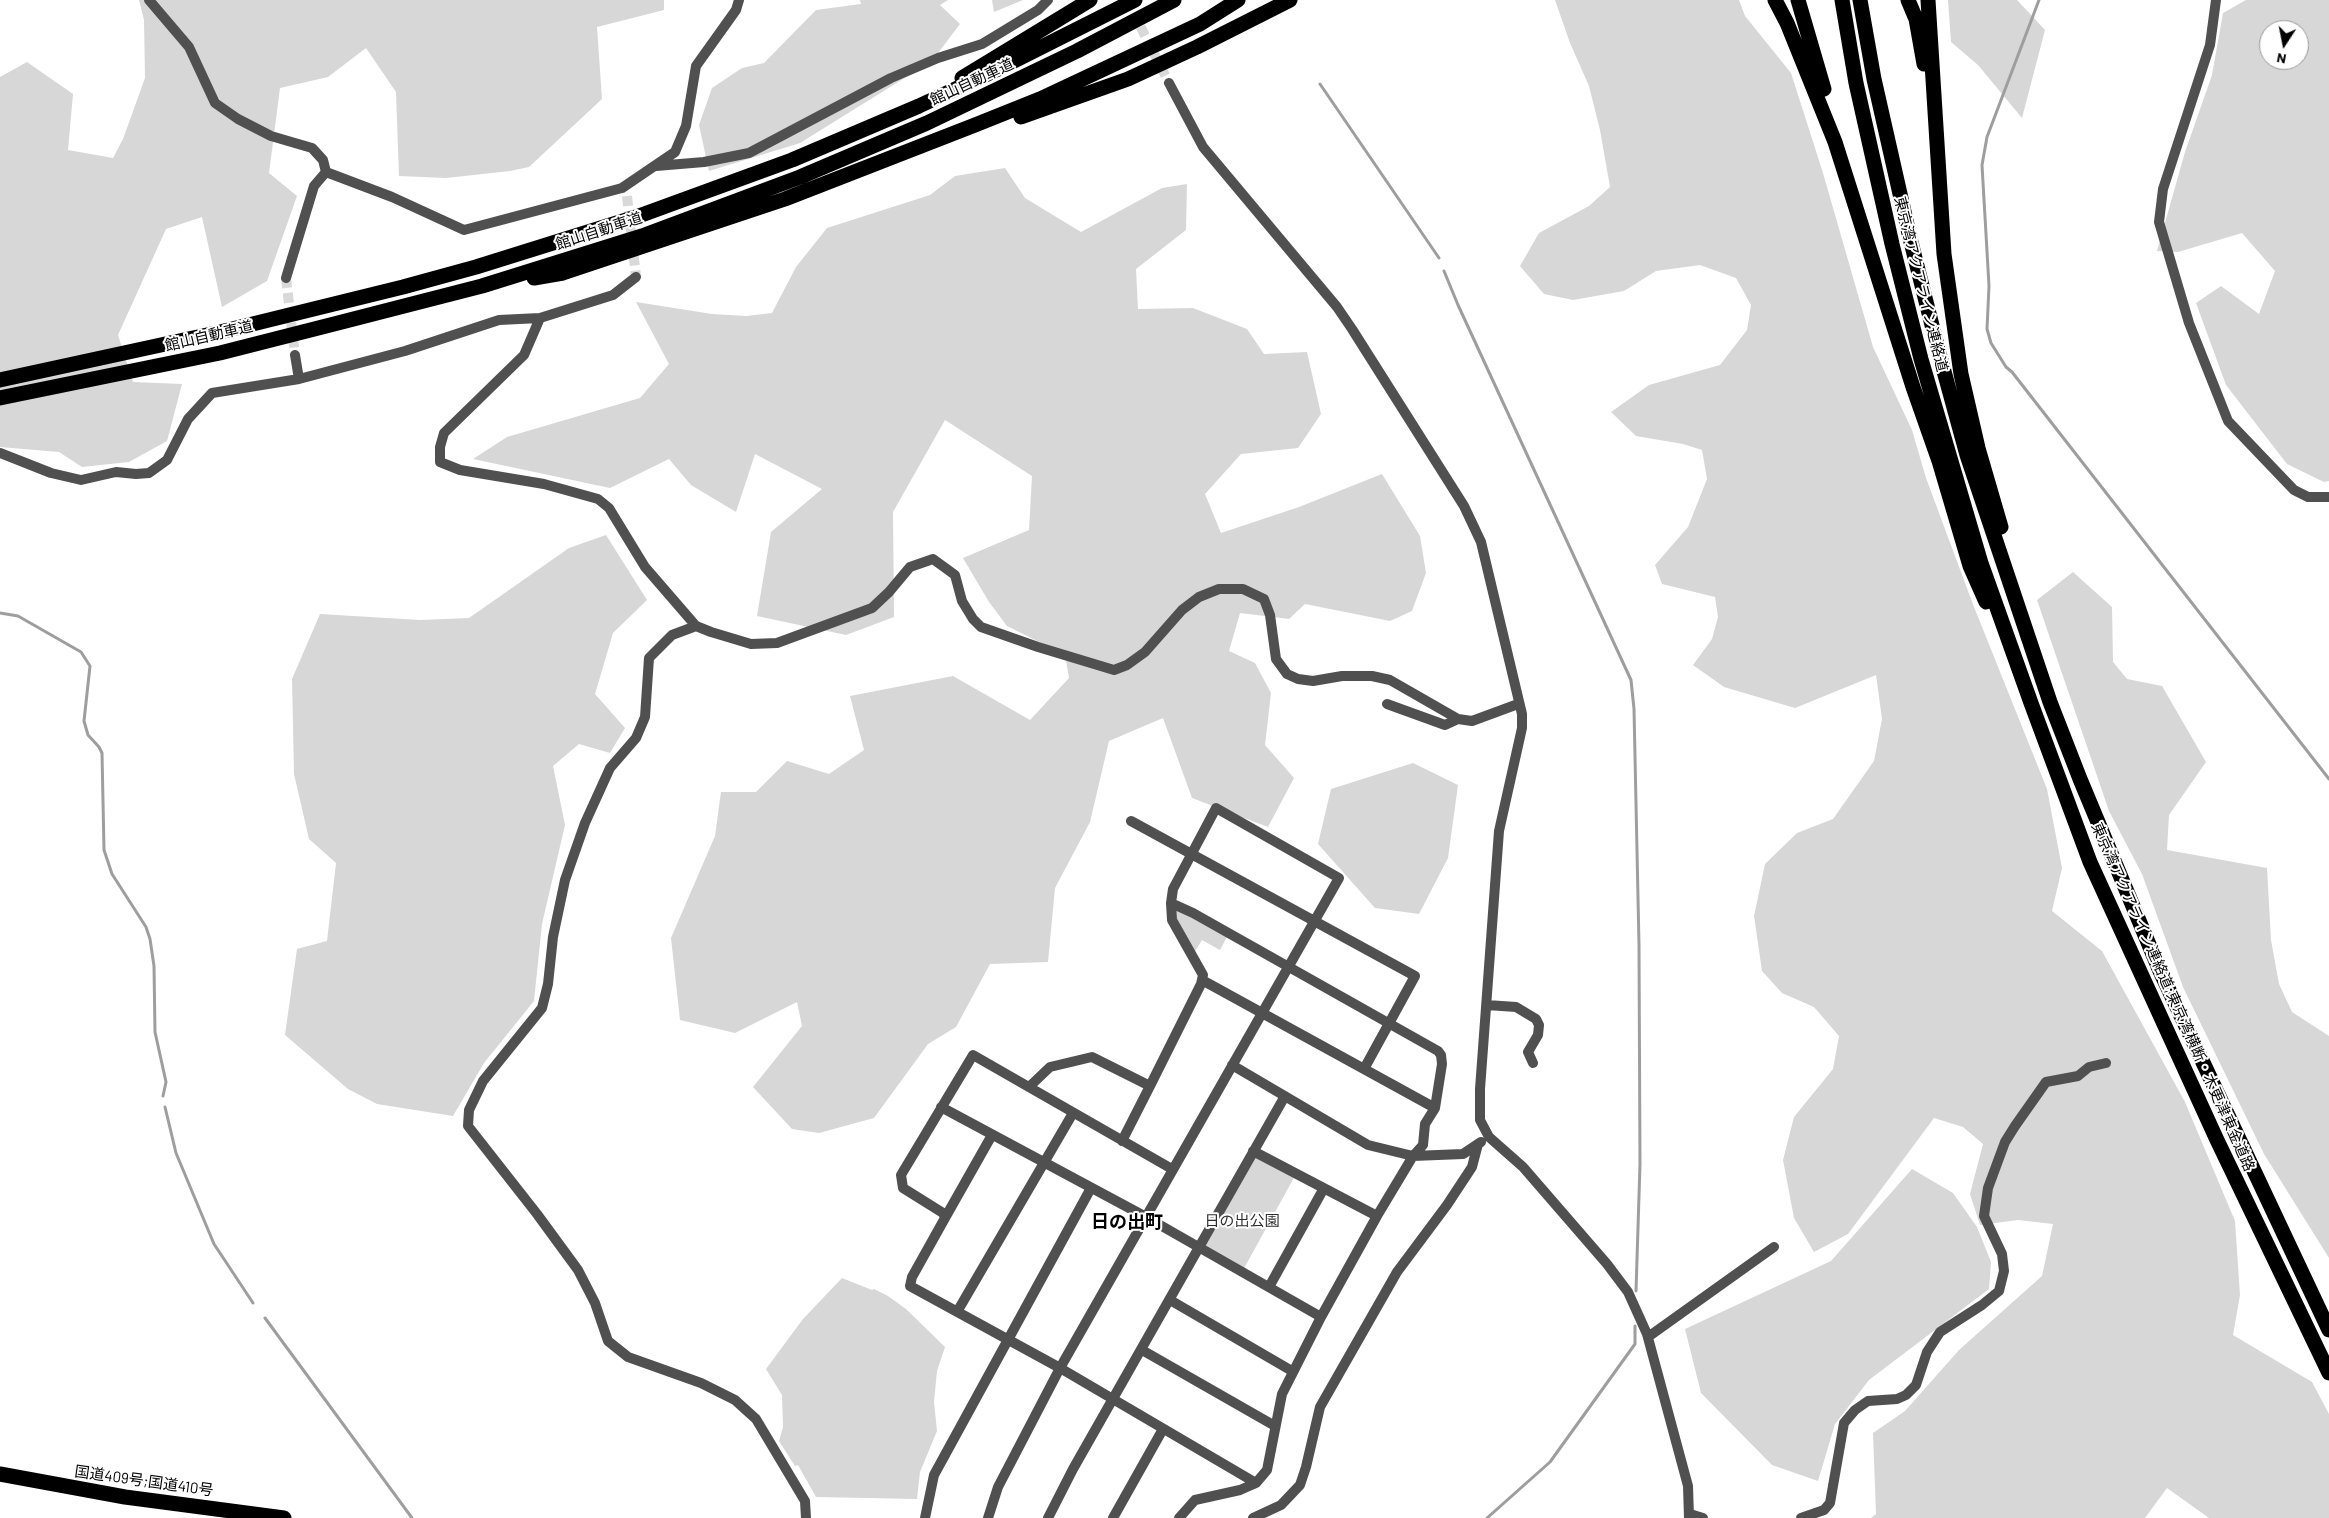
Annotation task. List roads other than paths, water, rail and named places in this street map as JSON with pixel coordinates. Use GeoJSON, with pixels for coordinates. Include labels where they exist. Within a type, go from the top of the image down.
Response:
{"type":"FeatureCollection","features":[{"type":"Feature","properties":{"kind":"highway"},"geometry":{"type":"LineString","coordinates":[[919,106],[985,62],[1090,0]]}},
{"type":"Feature","properties":{"kind":"highway","name":"館山自動車道"},"geometry":{"type":"LineString","coordinates":[[0,380],[216,333],[476,267],[636,217],[792,160],[919,106],[1021,58],[1135,0]]}},
{"type":"Feature","properties":{"kind":"highway","name":"館山自動車道"},"geometry":{"type":"LineString","coordinates":[[0,398],[220,352],[482,286],[642,236],[800,177],[927,123],[1004,87],[1174,0]]}},
{"type":"Feature","properties":{"kind":"highway"},"geometry":{"type":"LineString","coordinates":[[482,286],[563,273],[785,199],[1040,99],[1200,24],[1238,0]]}},
{"type":"Feature","properties":{"kind":"highway"},"geometry":{"type":"LineString","coordinates":[[902,152],[1032,113],[1128,79],[1198,47],[1290,0]]}},
{"type":"Feature","properties":{"kind":"highway"},"geometry":{"type":"LineString","coordinates":[[1775,0],[1788,23],[1835,142],[1913,387],[1940,461],[1970,566],[2031,704]]}},
{"type":"Feature","properties":{"kind":"highway"},"geometry":{"type":"LineString","coordinates":[[1798,0],[1805,30],[1830,107],[1835,142]]}},
{"type":"Feature","properties":{"kind":"highway","name":"東京湾アクアライン連絡道"},"geometry":{"type":"LineString","coordinates":[[1842,0],[1856,83],[1894,253],[1921,359],[1984,571]]}},
{"type":"Feature","properties":{"kind":"highway","name":"東京湾アクアライン連絡道"},"geometry":{"type":"LineString","coordinates":[[1860,0],[1874,79],[1917,266],[1967,455],[2004,566]]}},
{"type":"Feature","properties":{"kind":"highway"},"geometry":{"type":"LineString","coordinates":[[1908,0],[1917,27],[1930,104],[1937,130]]}},
{"type":"Feature","properties":{"kind":"highway"},"geometry":{"type":"LineString","coordinates":[[1928,0],[1944,254],[1961,374],[1978,448],[2032,629],[2050,702]]}},
{"type":"Feature","properties":{"kind":"highway","name":"東京湾アクアライン連絡道;東京湾横断・木更津東金道路"},"geometry":{"type":"LineString","coordinates":[[2004,566],[2050,702],[2160,970],[2329,1330]]}},
{"type":"Feature","properties":{"kind":"highway","name":"東京湾アクアライン連絡道;東京湾横断・木更津東金道路"},"geometry":{"type":"LineString","coordinates":[[1984,571],[2031,704],[2094,870],[2217,1140],[2329,1372]]}},
{"type":"Feature","properties":{"kind":"highway","name":"国道409号;国道410号"},"geometry":{"type":"LineString","coordinates":[[0,1474],[125,1497],[284,1518]]}},
{"type":"Feature","properties":{"kind":"street"},"geometry":{"type":"LineString","coordinates":[[149,0],[189,47],[199,65],[214,103],[238,119],[271,136],[312,148],[323,160],[326,172]]}},
{"type":"Feature","properties":{"kind":"street"},"geometry":{"type":"LineString","coordinates":[[326,172],[392,196],[464,230],[625,192],[654,166],[675,152],[686,126],[696,66],[736,10],[739,0]]}},
{"type":"Feature","properties":{"kind":"street"},"geometry":{"type":"LineString","coordinates":[[654,166],[704,162],[749,153],[891,78],[938,58],[982,44],[1038,10],[1048,0]]}},
{"type":"Feature","properties":{"kind":"street"},"geometry":{"type":"LineString","coordinates":[[2216,0],[2210,45],[2163,189],[2159,222],[2189,324],[2228,421],[2294,490],[2308,497],[2329,497]]}},
{"type":"Feature","properties":{"kind":"street"},"geometry":{"type":"LineString","coordinates":[[1169,83],[1203,148],[1337,307],[1352,329],[1464,506],[1481,542],[1518,704],[1522,714],[1522,728],[1499,831],[1478,1107],[1480,1120],[1488,1137],[1523,1167],[1608,1264],[1628,1292],[1648,1337],[1688,1486],[1689,1516],[1703,1518]]}},
{"type":"Feature","properties":{"kind":"street"},"geometry":{"type":"LineString","coordinates":[[286,278],[314,186],[326,172]]}},
{"type":"Feature","properties":{"kind":"street"},"geometry":{"type":"LineString","coordinates":[[0,452],[51,473],[81,480],[116,472],[149,473],[167,460],[188,419],[212,393],[300,379],[405,351],[499,320],[540,318],[613,295],[636,277]]}},
{"type":"Feature","properties":{"kind":"street"},"geometry":{"type":"LineString","coordinates":[[540,318],[524,355],[444,433],[440,447],[440,462],[460,470],[544,484],[598,499],[609,508],[645,567],[696,626],[751,644],[777,642],[872,608],[889,592],[910,567],[933,559],[955,575],[962,601],[973,619],[981,627],[1114,670],[1128,665],[1145,652],[1182,610],[1199,596],[1219,589],[1243,589],[1264,599],[1270,614],[1276,659],[1287,674],[1298,679],[1313,680],[1342,676],[1372,676],[1390,680],[1458,719],[1472,721],[1518,704]]}},
{"type":"Feature","properties":{"kind":"street"},"geometry":{"type":"LineString","coordinates":[[295,355],[300,379]]}},
{"type":"Feature","properties":{"kind":"street"},"geometry":{"type":"LineString","coordinates":[[696,626],[672,635],[649,658],[645,717],[636,738],[610,768],[585,823],[565,880],[553,937],[548,984],[542,1008],[483,1082],[469,1110],[468,1126],[578,1270],[595,1304],[608,1341],[628,1357],[700,1383],[735,1400],[756,1419],[805,1501],[806,1518]]}},
{"type":"Feature","properties":{"kind":"street"},"geometry":{"type":"LineString","coordinates":[[1387,704],[1445,724],[1458,719]]}},
{"type":"Feature","properties":{"kind":"street"},"geometry":{"type":"LineString","coordinates":[[988,1518],[998,1487],[1060,1368],[1339,878],[1216,808],[1173,889],[1171,904],[1172,920],[1203,975],[1202,980],[1196,997],[1122,1141]]}},
{"type":"Feature","properties":{"kind":"street"},"geometry":{"type":"LineString","coordinates":[[1131,821],[1415,976],[1364,1070]]}},
{"type":"Feature","properties":{"kind":"street"},"geometry":{"type":"LineString","coordinates":[[1171,904],[1193,913],[1389,1024],[1441,1055],[1442,1064],[1435,1108],[1425,1124],[1423,1146],[1412,1156],[1377,1216],[1292,1371],[1282,1394],[1267,1470],[1256,1483],[1240,1490],[1195,1500],[1182,1518]]}},
{"type":"Feature","properties":{"kind":"street"},"geometry":{"type":"LineString","coordinates":[[1202,980],[1435,1108]]}},
{"type":"Feature","properties":{"kind":"street"},"geometry":{"type":"LineString","coordinates":[[1487,1005],[1516,1008],[1536,1019],[1539,1025],[1538,1035],[1528,1052],[1533,1063]]}},
{"type":"Feature","properties":{"kind":"street"},"geometry":{"type":"LineString","coordinates":[[945,1218],[942,1213],[903,1188],[901,1175],[973,1055],[1172,1169]]}},
{"type":"Feature","properties":{"kind":"street"},"geometry":{"type":"LineString","coordinates":[[1029,1087],[1050,1067],[1092,1057],[1150,1086]]}},
{"type":"Feature","properties":{"kind":"street"},"geometry":{"type":"LineString","coordinates":[[1801,1518],[1824,1510],[1830,1503],[1844,1423],[1855,1410],[1868,1401],[1897,1398],[1906,1395],[1916,1386],[1927,1352],[1940,1332],[1982,1305],[1999,1291],[2004,1271],[2002,1254],[1984,1216],[1988,1188],[2005,1142],[2015,1126],[2046,1082],[2078,1076],[2090,1067],[2106,1063]]}},
{"type":"Feature","properties":{"kind":"street"},"geometry":{"type":"LineString","coordinates":[[1232,1065],[1368,1145],[1412,1156],[1462,1154],[1488,1137]]}},
{"type":"Feature","properties":{"kind":"street"},"geometry":{"type":"LineString","coordinates":[[1048,1518],[1073,1468],[1114,1400],[1285,1096]]}},
{"type":"Feature","properties":{"kind":"street"},"geometry":{"type":"LineString","coordinates":[[941,1107],[1146,1217],[1321,1317]]}},
{"type":"Feature","properties":{"kind":"street"},"geometry":{"type":"LineString","coordinates":[[958,1312],[1073,1114]]}},
{"type":"Feature","properties":{"kind":"street"},"geometry":{"type":"LineString","coordinates":[[992,1135],[912,1277],[910,1286],[1060,1368],[1256,1483]]}},
{"type":"Feature","properties":{"kind":"street"},"geometry":{"type":"LineString","coordinates":[[1253,1518],[1282,1505],[1300,1485],[1320,1407],[1397,1272],[1447,1205],[1472,1167],[1478,1144]]}},
{"type":"Feature","properties":{"kind":"street"},"geometry":{"type":"LineString","coordinates":[[1253,1152],[1377,1216]]}},
{"type":"Feature","properties":{"kind":"street"},"geometry":{"type":"LineString","coordinates":[[925,1518],[934,1475],[1091,1188]]}},
{"type":"Feature","properties":{"kind":"street"},"geometry":{"type":"LineString","coordinates":[[1269,1287],[1324,1188]]}},
{"type":"Feature","properties":{"kind":"street"},"geometry":{"type":"LineString","coordinates":[[1648,1337],[1774,1247]]}},
{"type":"Feature","properties":{"kind":"street"},"geometry":{"type":"LineString","coordinates":[[1170,1300],[1292,1371]]}},
{"type":"Feature","properties":{"kind":"street"},"geometry":{"type":"LineString","coordinates":[[1142,1350],[1275,1426]]}},
{"type":"Feature","properties":{"kind":"street"},"geometry":{"type":"LineString","coordinates":[[1113,1518],[1163,1429]]}},
{"type":"Feature","properties":{"kind":"waterway"},"geometry":{"type":"LineString","coordinates":[[2039,0],[1987,137],[1982,165],[1989,286],[1987,329],[1991,343],[2006,367],[2012,372],[2329,779]]}},
{"type":"Feature","properties":{"kind":"waterway"},"geometry":{"type":"LineString","coordinates":[[1320,84],[1439,258]]}},
{"type":"Feature","properties":{"kind":"waterway"},"geometry":{"type":"LineString","coordinates":[[1444,271],[1631,680],[1634,709],[1639,945],[1640,1164],[1636,1291]]}},
{"type":"Feature","properties":{"kind":"waterway"},"geometry":{"type":"LineString","coordinates":[[0,613],[18,616],[81,652],[90,666],[84,721],[88,735],[102,753],[104,850],[112,874],[146,927],[150,939],[154,966],[155,1032],[166,1082],[163,1096]]}},
{"type":"Feature","properties":{"kind":"waterway"},"geometry":{"type":"LineString","coordinates":[[165,1107],[176,1153],[214,1244],[253,1303]]}},
{"type":"Feature","properties":{"kind":"waterway"},"geometry":{"type":"LineString","coordinates":[[265,1318],[412,1518]]}},
{"type":"Feature","properties":{"kind":"waterway"},"geometry":{"type":"LineString","coordinates":[[1487,1518],[1550,1462],[1635,1344],[1635,1326]]}},
{"type":"Feature","properties":{"kind":"tunnel"},"geometry":{"type":"LineString","coordinates":[[1127,0],[1169,83]]}},
{"type":"Feature","properties":{"kind":"tunnel"},"geometry":{"type":"LineString","coordinates":[[627,196],[636,277]]}},
{"type":"Feature","properties":{"kind":"tunnel"},"geometry":{"type":"LineString","coordinates":[[286,278],[295,355]]}},
{"type":"Feature","properties":{"kind":"district","name":"日の出町"},"geometry":{"type":"Point","coordinates":[1127,1222]}},
{"type":"Feature","properties":{"kind":"park label","name":"日の出公園"},"geometry":{"type":"Point","coordinates":[1242,1221]}}]}
